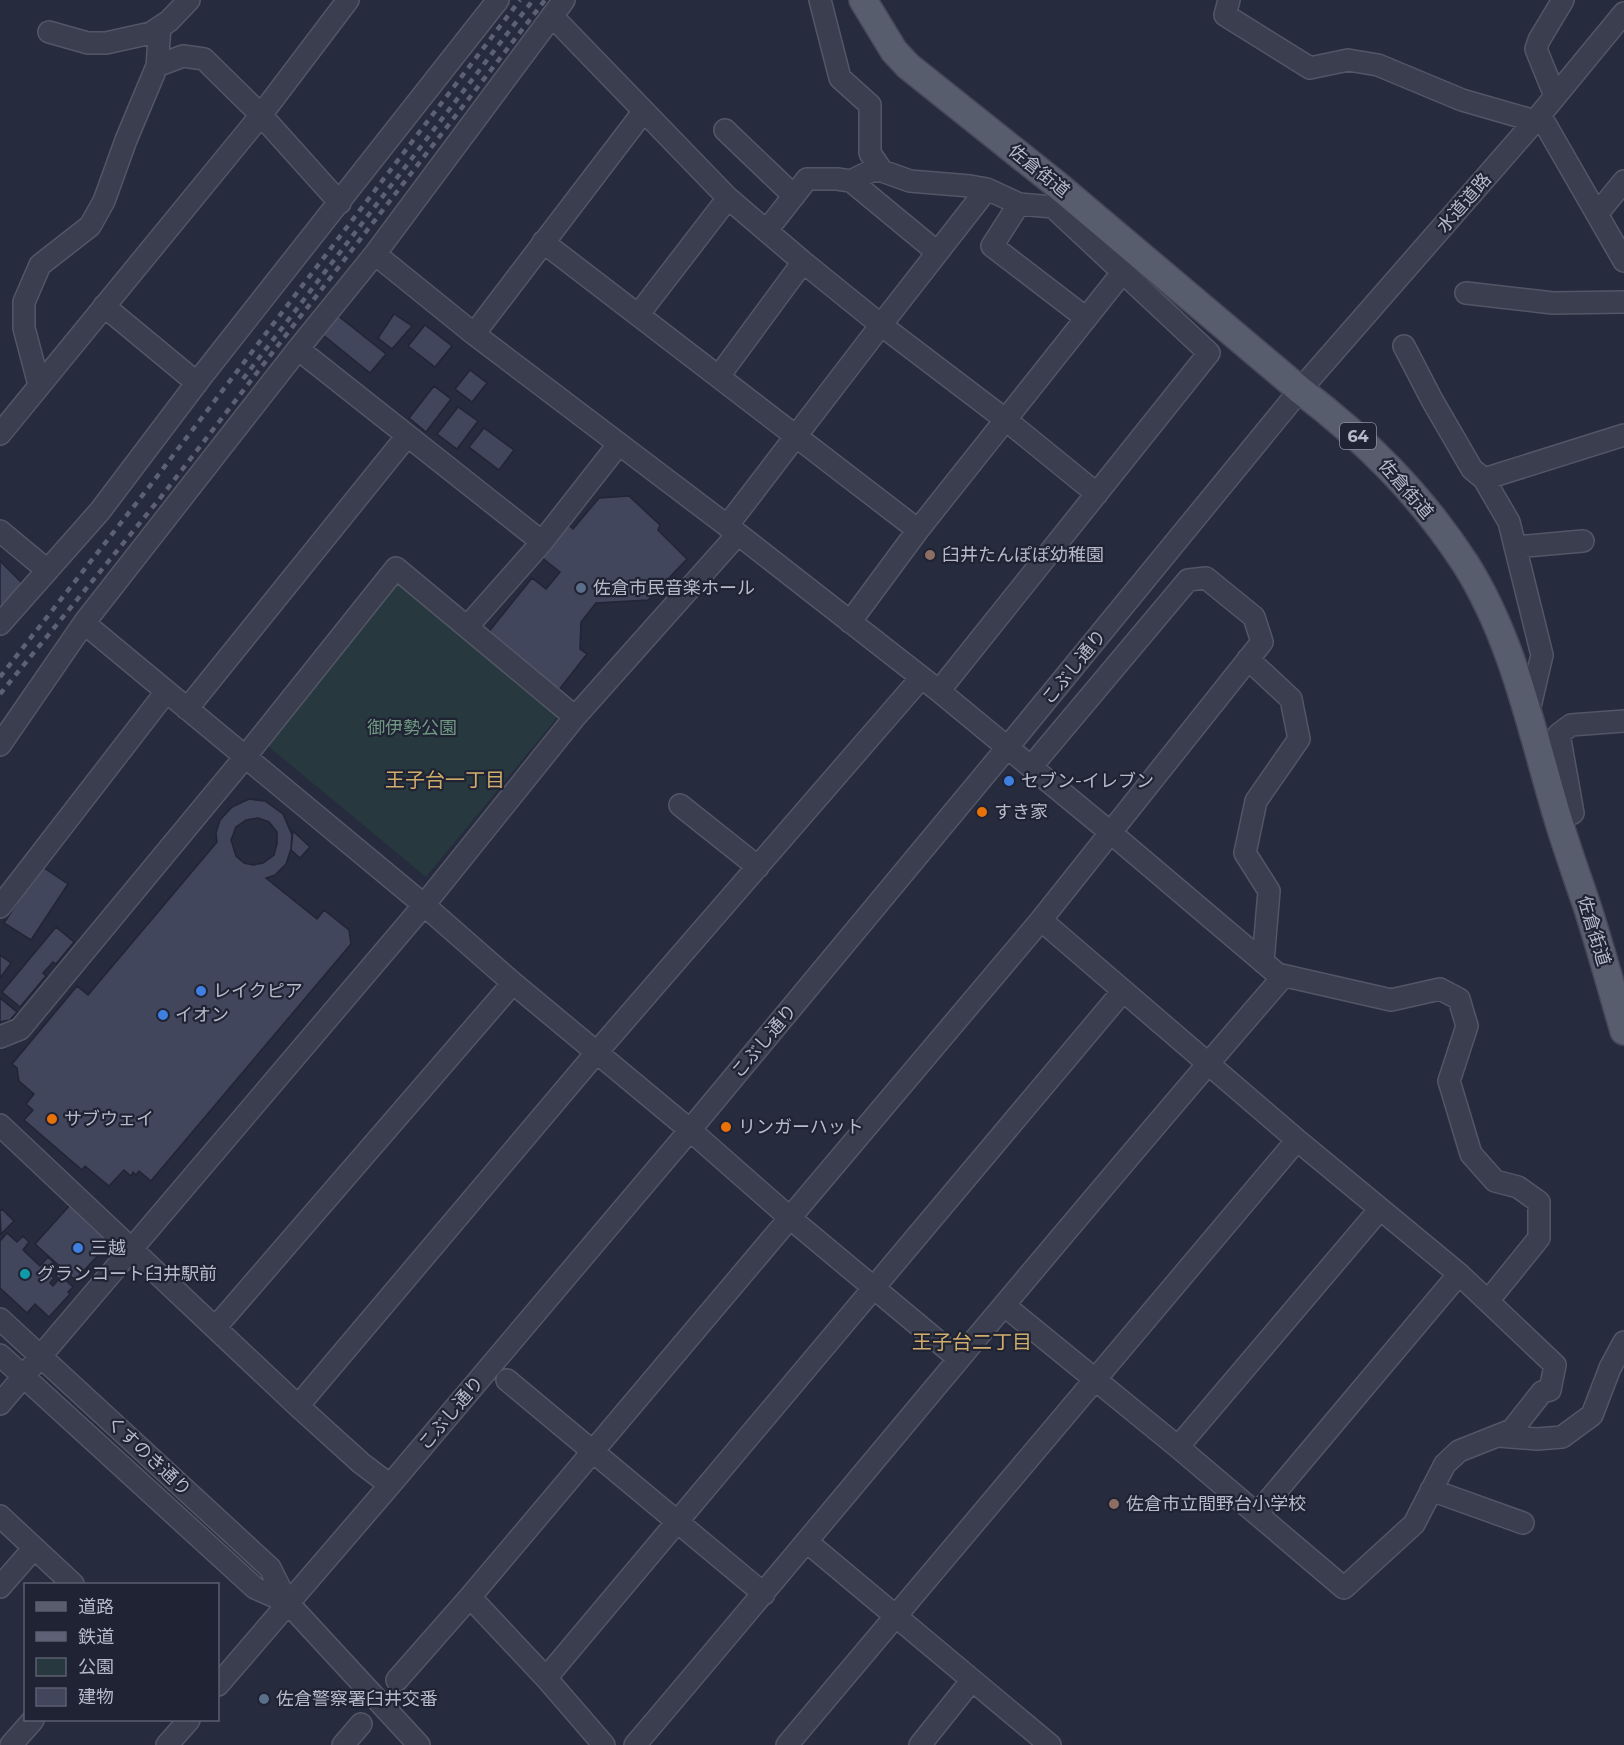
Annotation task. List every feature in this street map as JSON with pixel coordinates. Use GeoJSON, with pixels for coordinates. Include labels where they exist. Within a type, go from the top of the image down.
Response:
{"type":"FeatureCollection","features":[{"type":"Feature","properties":{"kind":"main road","name":"佐倉街道"},"geometry":{"type":"LineString","coordinates":[[863,0],[894,51],[908,66],[1056,184],[1369,446],[1403,482],[1445,535],[1466,564],[1485,598],[1503,640],[1624,1031]]}},
{"type":"Feature","properties":{"kind":"street"},"geometry":{"type":"LineString","coordinates":[[49,32],[88,43],[106,43],[151,33],[169,21],[189,0]]}},
{"type":"Feature","properties":{"kind":"street"},"geometry":{"type":"LineString","coordinates":[[1,431],[261,115],[348,0]]}},
{"type":"Feature","properties":{"kind":"street"},"geometry":{"type":"LineString","coordinates":[[0,624],[100,511],[498,0]]}},
{"type":"Feature","properties":{"kind":"street"},"geometry":{"type":"LineString","coordinates":[[820,0],[840,78],[870,105],[870,153],[882,171]]}},
{"type":"Feature","properties":{"kind":"street"},"geometry":{"type":"LineString","coordinates":[[1229,0],[1225,15],[1310,68],[1348,60],[1378,65],[1462,100],[1537,118],[1624,261]]}},
{"type":"Feature","properties":{"kind":"street"},"geometry":{"type":"LineString","coordinates":[[1555,96],[1536,50],[1539,40],[1563,0]]}},
{"type":"Feature","properties":{"kind":"street"},"geometry":{"type":"LineString","coordinates":[[0,746],[84,624],[297,349],[375,254],[558,8],[644,111],[728,198],[881,325],[1006,420],[1097,494]]}},
{"type":"Feature","properties":{"kind":"street"},"geometry":{"type":"LineString","coordinates":[[39,385],[24,328],[24,302],[40,265],[90,226],[104,201],[157,66],[160,27]]}},
{"type":"Feature","properties":{"kind":"street","name":"水道道路"},"geometry":{"type":"LineString","coordinates":[[1300,390],[1555,96],[1620,27]]}},
{"type":"Feature","properties":{"kind":"street"},"geometry":{"type":"LineString","coordinates":[[157,66],[183,56],[204,59],[261,115],[340,203]]}},
{"type":"Feature","properties":{"kind":"street"},"geometry":{"type":"LineString","coordinates":[[474,334],[644,111]]}},
{"type":"Feature","properties":{"kind":"street"},"geometry":{"type":"LineString","coordinates":[[725,130],[794,195]]}},
{"type":"Feature","properties":{"kind":"street"},"geometry":{"type":"LineString","coordinates":[[851,181],[872,171],[882,171],[910,181],[987,189],[1019,204],[1053,207],[1209,353],[939,692]]}},
{"type":"Feature","properties":{"kind":"street"},"geometry":{"type":"LineString","coordinates":[[767,230],[807,179],[837,178],[851,181],[938,252]]}},
{"type":"Feature","properties":{"kind":"street"},"geometry":{"type":"LineString","coordinates":[[1597,214],[1624,182]]}},
{"type":"Feature","properties":{"kind":"street"},"geometry":{"type":"LineString","coordinates":[[0,1404],[424,905],[575,717],[733,530],[796,435],[987,189]]}},
{"type":"Feature","properties":{"kind":"street"},"geometry":{"type":"LineString","coordinates":[[639,315],[728,198]]}},
{"type":"Feature","properties":{"kind":"street"},"geometry":{"type":"LineString","coordinates":[[1019,204],[992,246],[1086,318]]}},
{"type":"Feature","properties":{"kind":"street"},"geometry":{"type":"LineString","coordinates":[[543,242],[918,530]]}},
{"type":"Feature","properties":{"kind":"street"},"geometry":{"type":"LineString","coordinates":[[375,254],[474,334],[733,530],[939,692],[1112,833],[1282,978],[1005,1306],[958,1358],[764,1594],[635,1745]]}},
{"type":"Feature","properties":{"kind":"street"},"geometry":{"type":"LineString","coordinates":[[719,376],[803,262]]}},
{"type":"Feature","properties":{"kind":"street"},"geometry":{"type":"LineString","coordinates":[[850,622],[918,530],[1122,273]]}},
{"type":"Feature","properties":{"kind":"street"},"geometry":{"type":"LineString","coordinates":[[1466,293],[1553,303],[1624,302]]}},
{"type":"Feature","properties":{"kind":"street"},"geometry":{"type":"LineString","coordinates":[[104,306],[198,383]]}},
{"type":"Feature","properties":{"kind":"street"},"geometry":{"type":"LineString","coordinates":[[1404,346],[1472,469],[1484,479],[1509,522],[1542,656],[1528,716]]}},
{"type":"Feature","properties":{"kind":"street"},"geometry":{"type":"LineString","coordinates":[[297,349],[542,542]]}},
{"type":"Feature","properties":{"kind":"street","name":"こぶし通り"},"geometry":{"type":"LineString","coordinates":[[219,1684],[690,1130],[1300,390]]}},
{"type":"Feature","properties":{"kind":"street"},"geometry":{"type":"LineString","coordinates":[[1484,479],[1624,435]]}},
{"type":"Feature","properties":{"kind":"street"},"geometry":{"type":"LineString","coordinates":[[187,709],[407,436]]}},
{"type":"Feature","properties":{"kind":"street"},"geometry":{"type":"LineString","coordinates":[[467,627],[542,542],[618,445]]}},
{"type":"Feature","properties":{"kind":"street"},"geometry":{"type":"LineString","coordinates":[[0,531],[47,570]]}},
{"type":"Feature","properties":{"kind":"street"},"geometry":{"type":"LineString","coordinates":[[1515,547],[1583,541]]}},
{"type":"Feature","properties":{"kind":"street"},"geometry":{"type":"LineString","coordinates":[[0,1037],[20,1029],[245,757],[396,568],[575,717]]}},
{"type":"Feature","properties":{"kind":"street"},"geometry":{"type":"LineString","coordinates":[[397,1680],[470,1597],[790,1218],[1112,833],[1262,642],[1254,617],[1206,578],[1188,580],[1031,767]]}},
{"type":"Feature","properties":{"kind":"street"},"geometry":{"type":"LineString","coordinates":[[84,624],[424,905],[513,983],[690,1130],[790,1218],[958,1358]]}},
{"type":"Feature","properties":{"kind":"street"},"geometry":{"type":"LineString","coordinates":[[1248,659],[1291,699],[1299,739],[1256,801],[1245,853],[1269,891],[1270,968]]}},
{"type":"Feature","properties":{"kind":"street"},"geometry":{"type":"LineString","coordinates":[[297,1406],[597,1052],[921,678]]}},
{"type":"Feature","properties":{"kind":"street"},"geometry":{"type":"LineString","coordinates":[[0,907],[166,692]]}},
{"type":"Feature","properties":{"kind":"street"},"geometry":{"type":"LineString","coordinates":[[1558,819],[1573,813],[1559,734],[1571,725],[1624,721]]}},
{"type":"Feature","properties":{"kind":"street"},"geometry":{"type":"LineString","coordinates":[[680,805],[758,867]]}},
{"type":"Feature","properties":{"kind":"street"},"geometry":{"type":"LineString","coordinates":[[1005,1306],[1097,1379],[1344,1588],[1414,1524],[1445,1464],[1459,1451],[1512,1430],[1542,1392],[1550,1390],[1555,1365],[1459,1274],[1297,1140],[1041,920]]}},
{"type":"Feature","properties":{"kind":"street"},"geometry":{"type":"LineString","coordinates":[[1270,968],[1391,1000],[1440,989],[1460,999],[1467,1026],[1449,1081],[1471,1154],[1495,1181],[1518,1187],[1539,1202],[1539,1238],[1488,1301]]}},
{"type":"Feature","properties":{"kind":"street"},"geometry":{"type":"LineString","coordinates":[[215,1328],[513,983]]}},
{"type":"Feature","properties":{"kind":"street"},"geometry":{"type":"LineString","coordinates":[[546,1678],[1124,991]]}},
{"type":"Feature","properties":{"kind":"street"},"geometry":{"type":"LineString","coordinates":[[0,1125],[297,1406],[361,1463],[390,1485]]}},
{"type":"Feature","properties":{"kind":"street"},"geometry":{"type":"LineString","coordinates":[[787,1745],[1297,1140]]}},
{"type":"Feature","properties":{"kind":"street"},"geometry":{"type":"LineString","coordinates":[[1178,1447],[1380,1209]]}},
{"type":"Feature","properties":{"kind":"street"},"geometry":{"type":"LineString","coordinates":[[1257,1513],[1459,1274]]}},
{"type":"Feature","properties":{"kind":"street","name":"くすのき通り"},"geometry":{"type":"LineString","coordinates":[[0,1319],[270,1568],[287,1602],[419,1745]]}},
{"type":"Feature","properties":{"kind":"street"},"geometry":{"type":"LineString","coordinates":[[1499,1436],[1537,1439],[1562,1437],[1592,1415],[1610,1368],[1624,1342]]}},
{"type":"Feature","properties":{"kind":"street","name":"くすのき通り"},"geometry":{"type":"LineString","coordinates":[[0,1355],[255,1588],[287,1602]]}},
{"type":"Feature","properties":{"kind":"street"},"geometry":{"type":"LineString","coordinates":[[507,1380],[764,1594]]}},
{"type":"Feature","properties":{"kind":"street"},"geometry":{"type":"LineString","coordinates":[[1431,1490],[1523,1523]]}},
{"type":"Feature","properties":{"kind":"street"},"geometry":{"type":"LineString","coordinates":[[0,1516],[72,1583]]}},
{"type":"Feature","properties":{"kind":"street"},"geometry":{"type":"LineString","coordinates":[[807,1542],[1050,1745]]}},
{"type":"Feature","properties":{"kind":"street"},"geometry":{"type":"LineString","coordinates":[[0,1587],[34,1548]]}},
{"type":"Feature","properties":{"kind":"street"},"geometry":{"type":"LineString","coordinates":[[470,1597],[546,1678],[604,1745]]}},
{"type":"Feature","properties":{"kind":"street"},"geometry":{"type":"LineString","coordinates":[[920,1745],[972,1680]]}},
{"type":"Feature","properties":{"kind":"street"},"geometry":{"type":"LineString","coordinates":[[11,1745],[31,1721]]}},
{"type":"Feature","properties":{"kind":"street"},"geometry":{"type":"LineString","coordinates":[[167,1745],[187,1721]]}},
{"type":"Feature","properties":{"kind":"street"},"geometry":{"type":"LineString","coordinates":[[343,1745],[361,1724]]}},
{"type":"Feature","properties":{"kind":"green space","name":"御伊勢公園"},"geometry":{"type":"Polygon","coordinates":[[[404,585],[561,713],[426,877],[263,742],[390,586],[404,585]]]}},
{"type":"Feature","properties":{"kind":"building"},"geometry":{"type":"Polygon","coordinates":[[[394,314],[412,326],[392,349],[378,338],[394,314]]]}},
{"type":"Feature","properties":{"kind":"building"},"geometry":{"type":"Polygon","coordinates":[[[337,315],[386,354],[370,373],[322,334],[337,315]]]}},
{"type":"Feature","properties":{"kind":"building"},"geometry":{"type":"Polygon","coordinates":[[[425,325],[452,346],[435,367],[408,346],[425,325]]]}},
{"type":"Feature","properties":{"kind":"building"},"geometry":{"type":"Polygon","coordinates":[[[470,370],[487,383],[472,402],[455,389],[470,370]]]}},
{"type":"Feature","properties":{"kind":"building"},"geometry":{"type":"Polygon","coordinates":[[[434,386],[451,399],[426,432],[409,418],[434,386]]]}},
{"type":"Feature","properties":{"kind":"building"},"geometry":{"type":"Polygon","coordinates":[[[458,407],[478,421],[457,449],[437,434],[458,407]]]}},
{"type":"Feature","properties":{"kind":"building"},"geometry":{"type":"Polygon","coordinates":[[[484,428],[514,450],[499,470],[469,447],[484,428]]]}},
{"type":"Feature","properties":{"kind":"building"},"geometry":{"type":"Polygon","coordinates":[[[629,496],[660,525],[658,530],[687,559],[648,600],[596,603],[581,622],[580,649],[587,654],[558,691],[487,634],[532,578],[546,589],[560,572],[540,556],[566,523],[573,529],[599,498],[629,496]]]}},
{"type":"Feature","properties":{"kind":"building"},"geometry":{"type":"Polygon","coordinates":[[[0,561],[24,585],[0,611],[0,561]]]}},
{"type":"Feature","properties":{"kind":"building","name":"レイクピア"},"geometry":{"type":"Polygon","coordinates":[[[249,799],[265,801],[283,814],[292,835],[291,849],[286,864],[275,875],[266,878],[317,919],[324,910],[349,930],[351,944],[151,1181],[139,1171],[136,1175],[133,1172],[131,1176],[124,1170],[109,1186],[85,1166],[82,1170],[24,1120],[33,1110],[26,1104],[34,1094],[19,1081],[17,1068],[12,1064],[77,986],[88,995],[217,842],[216,833],[220,820],[232,807],[249,799]],[[258,818],[246,820],[236,827],[231,840],[236,856],[244,863],[253,865],[263,863],[274,855],[277,832],[269,822],[258,818]]]}},
{"type":"Feature","properties":{"kind":"building"},"geometry":{"type":"Polygon","coordinates":[[[293,831],[310,847],[300,858],[291,850],[293,831]]]}},
{"type":"Feature","properties":{"kind":"building"},"geometry":{"type":"Polygon","coordinates":[[[41,866],[68,884],[31,940],[4,923],[41,866]]]}},
{"type":"Feature","properties":{"kind":"building"},"geometry":{"type":"Polygon","coordinates":[[[56,927],[74,942],[56,964],[53,962],[43,973],[46,976],[20,1007],[2,992],[56,927]]]}},
{"type":"Feature","properties":{"kind":"building"},"geometry":{"type":"Polygon","coordinates":[[[0,955],[11,963],[0,978],[0,955]]]}},
{"type":"Feature","properties":{"kind":"building"},"geometry":{"type":"Polygon","coordinates":[[[0,998],[17,1012],[10,1020],[0,1022],[0,998]]]}},
{"type":"Feature","properties":{"kind":"building"},"geometry":{"type":"Polygon","coordinates":[[[70,1205],[104,1235],[105,1248],[75,1280],[35,1244],[70,1205]]]}},
{"type":"Feature","properties":{"kind":"building"},"geometry":{"type":"Polygon","coordinates":[[[2,1209],[14,1221],[1,1234],[0,1211],[2,1209]]]}},
{"type":"Feature","properties":{"kind":"building","name":"グランコート臼井駅前"},"geometry":{"type":"Polygon","coordinates":[[[7,1233],[17,1242],[23,1236],[29,1242],[23,1250],[40,1266],[48,1257],[54,1263],[46,1271],[54,1278],[50,1283],[53,1286],[59,1279],[56,1276],[58,1273],[73,1287],[68,1292],[70,1294],[49,1317],[35,1304],[27,1313],[0,1288],[0,1241],[7,1233]]]}},
{"type":"Feature","properties":{"kind":"railway"},"geometry":{"type":"LineString","coordinates":[[0,677],[149,487],[520,0]]}},
{"type":"Feature","properties":{"kind":"railway"},"geometry":{"type":"LineString","coordinates":[[243,379],[533,0]]}},
{"type":"Feature","properties":{"kind":"railway"},"geometry":{"type":"LineString","coordinates":[[0,694],[161,497],[545,0]]}},
{"type":"Feature","properties":{"kind":"place","name":"臼井たんぽぽ幼稚園"},"geometry":{"type":"Point","coordinates":[930,555]}},
{"type":"Feature","properties":{"kind":"place","name":"佐倉市民音楽ホール"},"geometry":{"type":"Point","coordinates":[581,588]}},
{"type":"Feature","properties":{"kind":"place","name":"セブン-イレブン"},"geometry":{"type":"Point","coordinates":[1009,781]}},
{"type":"Feature","properties":{"kind":"place","name":"すき家"},"geometry":{"type":"Point","coordinates":[982,812]}},
{"type":"Feature","properties":{"kind":"place","name":"レイクピア"},"geometry":{"type":"Point","coordinates":[201,991]}},
{"type":"Feature","properties":{"kind":"place","name":"イオン"},"geometry":{"type":"Point","coordinates":[163,1015]}},
{"type":"Feature","properties":{"kind":"place","name":"サブウェイ"},"geometry":{"type":"Point","coordinates":[52,1119]}},
{"type":"Feature","properties":{"kind":"place","name":"リンガーハット"},"geometry":{"type":"Point","coordinates":[726,1127]}},
{"type":"Feature","properties":{"kind":"place","name":"三越"},"geometry":{"type":"Point","coordinates":[78,1248]}},
{"type":"Feature","properties":{"kind":"place","name":"グランコート臼井駅前"},"geometry":{"type":"Point","coordinates":[25,1274]}},
{"type":"Feature","properties":{"kind":"place","name":"佐倉市立間野台小学校"},"geometry":{"type":"Point","coordinates":[1114,1504]}},
{"type":"Feature","properties":{"kind":"place","name":"佐倉警察署臼井交番"},"geometry":{"type":"Point","coordinates":[264,1699]}},
{"type":"Feature","properties":{"kind":"district","name":"王子台一丁目"},"geometry":{"type":"Point","coordinates":[445,780]}},
{"type":"Feature","properties":{"kind":"district","name":"王子台二丁目"},"geometry":{"type":"Point","coordinates":[972,1342]}}]}
